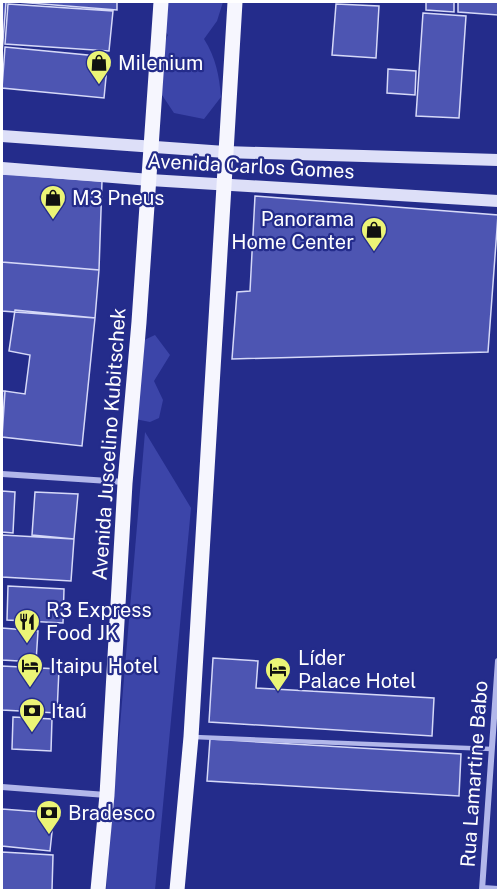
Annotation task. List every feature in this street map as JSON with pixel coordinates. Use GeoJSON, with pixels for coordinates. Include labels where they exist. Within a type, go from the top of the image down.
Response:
{"type":"FeatureCollection","features":[{"type":"Feature","properties":{"kind":"main road","name":"Avenida Juscelino Kubitschek"},"geometry":{"type":"LineString","coordinates":[[98,891],[107,795],[125,483],[150,180],[161,2]]}},
{"type":"Feature","properties":{"kind":"main road"},"geometry":{"type":"LineString","coordinates":[[177,891],[191,736],[235,2]]}},
{"type":"Feature","properties":{"kind":"street","name":"Avenida Carlos Gomes"},"geometry":{"type":"LineString","coordinates":[[2,136],[225,152],[498,160]]}},
{"type":"Feature","properties":{"kind":"street","name":"Avenida Carlos Gomes"},"geometry":{"type":"LineString","coordinates":[[2,168],[150,180],[498,201]]}},
{"type":"Feature","properties":{"kind":"street"},"geometry":{"type":"LineString","coordinates":[[2,474],[125,483]]}},
{"type":"Feature","properties":{"kind":"street","name":"Rua Lamartine Babo"},"geometry":{"type":"LineString","coordinates":[[482,889],[498,660]]}},
{"type":"Feature","properties":{"kind":"street"},"geometry":{"type":"LineString","coordinates":[[2,787],[107,795]]}},
{"type":"Feature","properties":{"kind":"street"},"geometry":{"type":"LineString","coordinates":[[482,889],[498,889]]}},
{"type":"Feature","properties":{"kind":"lane"},"geometry":{"type":"LineString","coordinates":[[191,736],[492,750]]}},
{"type":"Feature","properties":{"kind":"shaded area"},"geometry":{"type":"Polygon","coordinates":[[[156,2],[223,2],[217,21],[204,39],[216,67],[221,97],[204,119],[174,113],[160,92],[151,66],[168,35],[155,19],[153,5],[156,2]]]}},
{"type":"Feature","properties":{"kind":"shaded area"},"geometry":{"type":"Polygon","coordinates":[[[155,335],[170,355],[154,381],[163,400],[159,418],[150,422],[135,419],[140,342],[155,335]]]}},
{"type":"Feature","properties":{"kind":"shaded area"},"geometry":{"type":"Polygon","coordinates":[[[145,432],[191,508],[155,890],[106,890],[145,432]]]}},
{"type":"Feature","properties":{"kind":"building"},"geometry":{"type":"Polygon","coordinates":[[[2,2],[6,2],[2,54],[2,2]]]}},
{"type":"Feature","properties":{"kind":"building"},"geometry":{"type":"Polygon","coordinates":[[[17,2],[117,2],[117,10],[17,2]]]}},
{"type":"Feature","properties":{"kind":"building"},"geometry":{"type":"Polygon","coordinates":[[[426,2],[454,2],[454,12],[426,10],[426,2]]]}},
{"type":"Feature","properties":{"kind":"building"},"geometry":{"type":"Polygon","coordinates":[[[458,2],[498,2],[498,15],[458,12],[458,2]]]}},
{"type":"Feature","properties":{"kind":"building"},"geometry":{"type":"Polygon","coordinates":[[[8,4],[113,11],[109,51],[5,44],[8,4]]]}},
{"type":"Feature","properties":{"kind":"building"},"geometry":{"type":"Polygon","coordinates":[[[336,4],[379,6],[376,58],[332,55],[336,4]]]}},
{"type":"Feature","properties":{"kind":"building"},"geometry":{"type":"Polygon","coordinates":[[[423,13],[466,16],[459,118],[416,116],[423,13]]]}},
{"type":"Feature","properties":{"kind":"building"},"geometry":{"type":"Polygon","coordinates":[[[5,47],[108,57],[104,98],[2,88],[5,47]]]}},
{"type":"Feature","properties":{"kind":"building"},"geometry":{"type":"Polygon","coordinates":[[[388,69],[416,71],[415,95],[387,93],[388,69]]]}},
{"type":"Feature","properties":{"kind":"building"},"geometry":{"type":"Polygon","coordinates":[[[2,174],[102,181],[99,270],[2,262],[2,174]]]}},
{"type":"Feature","properties":{"kind":"building","name":"Panorama Home Center"},"geometry":{"type":"Polygon","coordinates":[[[255,196],[498,215],[488,352],[232,359],[237,292],[250,291],[255,196]]]}},
{"type":"Feature","properties":{"kind":"building"},"geometry":{"type":"Polygon","coordinates":[[[2,262],[99,270],[95,318],[2,311],[2,262]]]}},
{"type":"Feature","properties":{"kind":"building"},"geometry":{"type":"Polygon","coordinates":[[[15,310],[95,318],[82,446],[2,437],[5,391],[25,394],[30,355],[9,351],[15,310]]]}},
{"type":"Feature","properties":{"kind":"building"},"geometry":{"type":"Polygon","coordinates":[[[2,391],[5,391],[2,430],[2,391]]]}},
{"type":"Feature","properties":{"kind":"building"},"geometry":{"type":"Polygon","coordinates":[[[2,491],[15,492],[13,533],[2,532],[2,491]]]}},
{"type":"Feature","properties":{"kind":"building"},"geometry":{"type":"Polygon","coordinates":[[[35,492],[78,494],[74,539],[32,535],[35,492]]]}},
{"type":"Feature","properties":{"kind":"building"},"geometry":{"type":"Polygon","coordinates":[[[2,535],[74,539],[71,581],[2,577],[2,535]]]}},
{"type":"Feature","properties":{"kind":"building"},"geometry":{"type":"Polygon","coordinates":[[[8,586],[64,589],[63,623],[7,620],[8,586]]]}},
{"type":"Feature","properties":{"kind":"building"},"geometry":{"type":"Polygon","coordinates":[[[2,628],[38,631],[36,662],[2,660],[2,628]]]}},
{"type":"Feature","properties":{"kind":"building","name":"Líder Palace Hotel"},"geometry":{"type":"Polygon","coordinates":[[[213,658],[258,661],[256,688],[434,698],[432,736],[209,722],[213,658]]]}},
{"type":"Feature","properties":{"kind":"building","name":"Itaipu Hotel"},"geometry":{"type":"Polygon","coordinates":[[[2,666],[59,669],[57,713],[2,710],[2,666]]]}},
{"type":"Feature","properties":{"kind":"building","name":"Itaú"},"geometry":{"type":"Polygon","coordinates":[[[13,717],[52,719],[51,751],[12,749],[13,717]]]}},
{"type":"Feature","properties":{"kind":"building"},"geometry":{"type":"Polygon","coordinates":[[[210,739],[461,754],[459,796],[207,781],[210,739]]]}},
{"type":"Feature","properties":{"kind":"building"},"geometry":{"type":"Polygon","coordinates":[[[2,809],[54,813],[50,851],[2,846],[2,809]]]}},
{"type":"Feature","properties":{"kind":"building"},"geometry":{"type":"Polygon","coordinates":[[[2,852],[53,855],[52,890],[2,890],[2,852]]]}},
{"type":"Feature","properties":{"kind":"place","name":"Milenium"},"geometry":{"type":"Point","coordinates":[99,86]}},
{"type":"Feature","properties":{"kind":"place","name":"M3 Pneus"},"geometry":{"type":"Point","coordinates":[53,221]}},
{"type":"Feature","properties":{"kind":"place","name":"Panorama Home Center"},"geometry":{"type":"Point","coordinates":[374,253]}},
{"type":"Feature","properties":{"kind":"place","name":"R3 Express Food JK"},"geometry":{"type":"Point","coordinates":[27,645]}},
{"type":"Feature","properties":{"kind":"place","name":"Itaipu Hotel"},"geometry":{"type":"Point","coordinates":[30,689]}},
{"type":"Feature","properties":{"kind":"place","name":"Líder Palace Hotel"},"geometry":{"type":"Point","coordinates":[278,693]}},
{"type":"Feature","properties":{"kind":"place","name":"Itaú"},"geometry":{"type":"Point","coordinates":[32,734]}},
{"type":"Feature","properties":{"kind":"place","name":"Bradesco"},"geometry":{"type":"Point","coordinates":[49,836]}}]}
